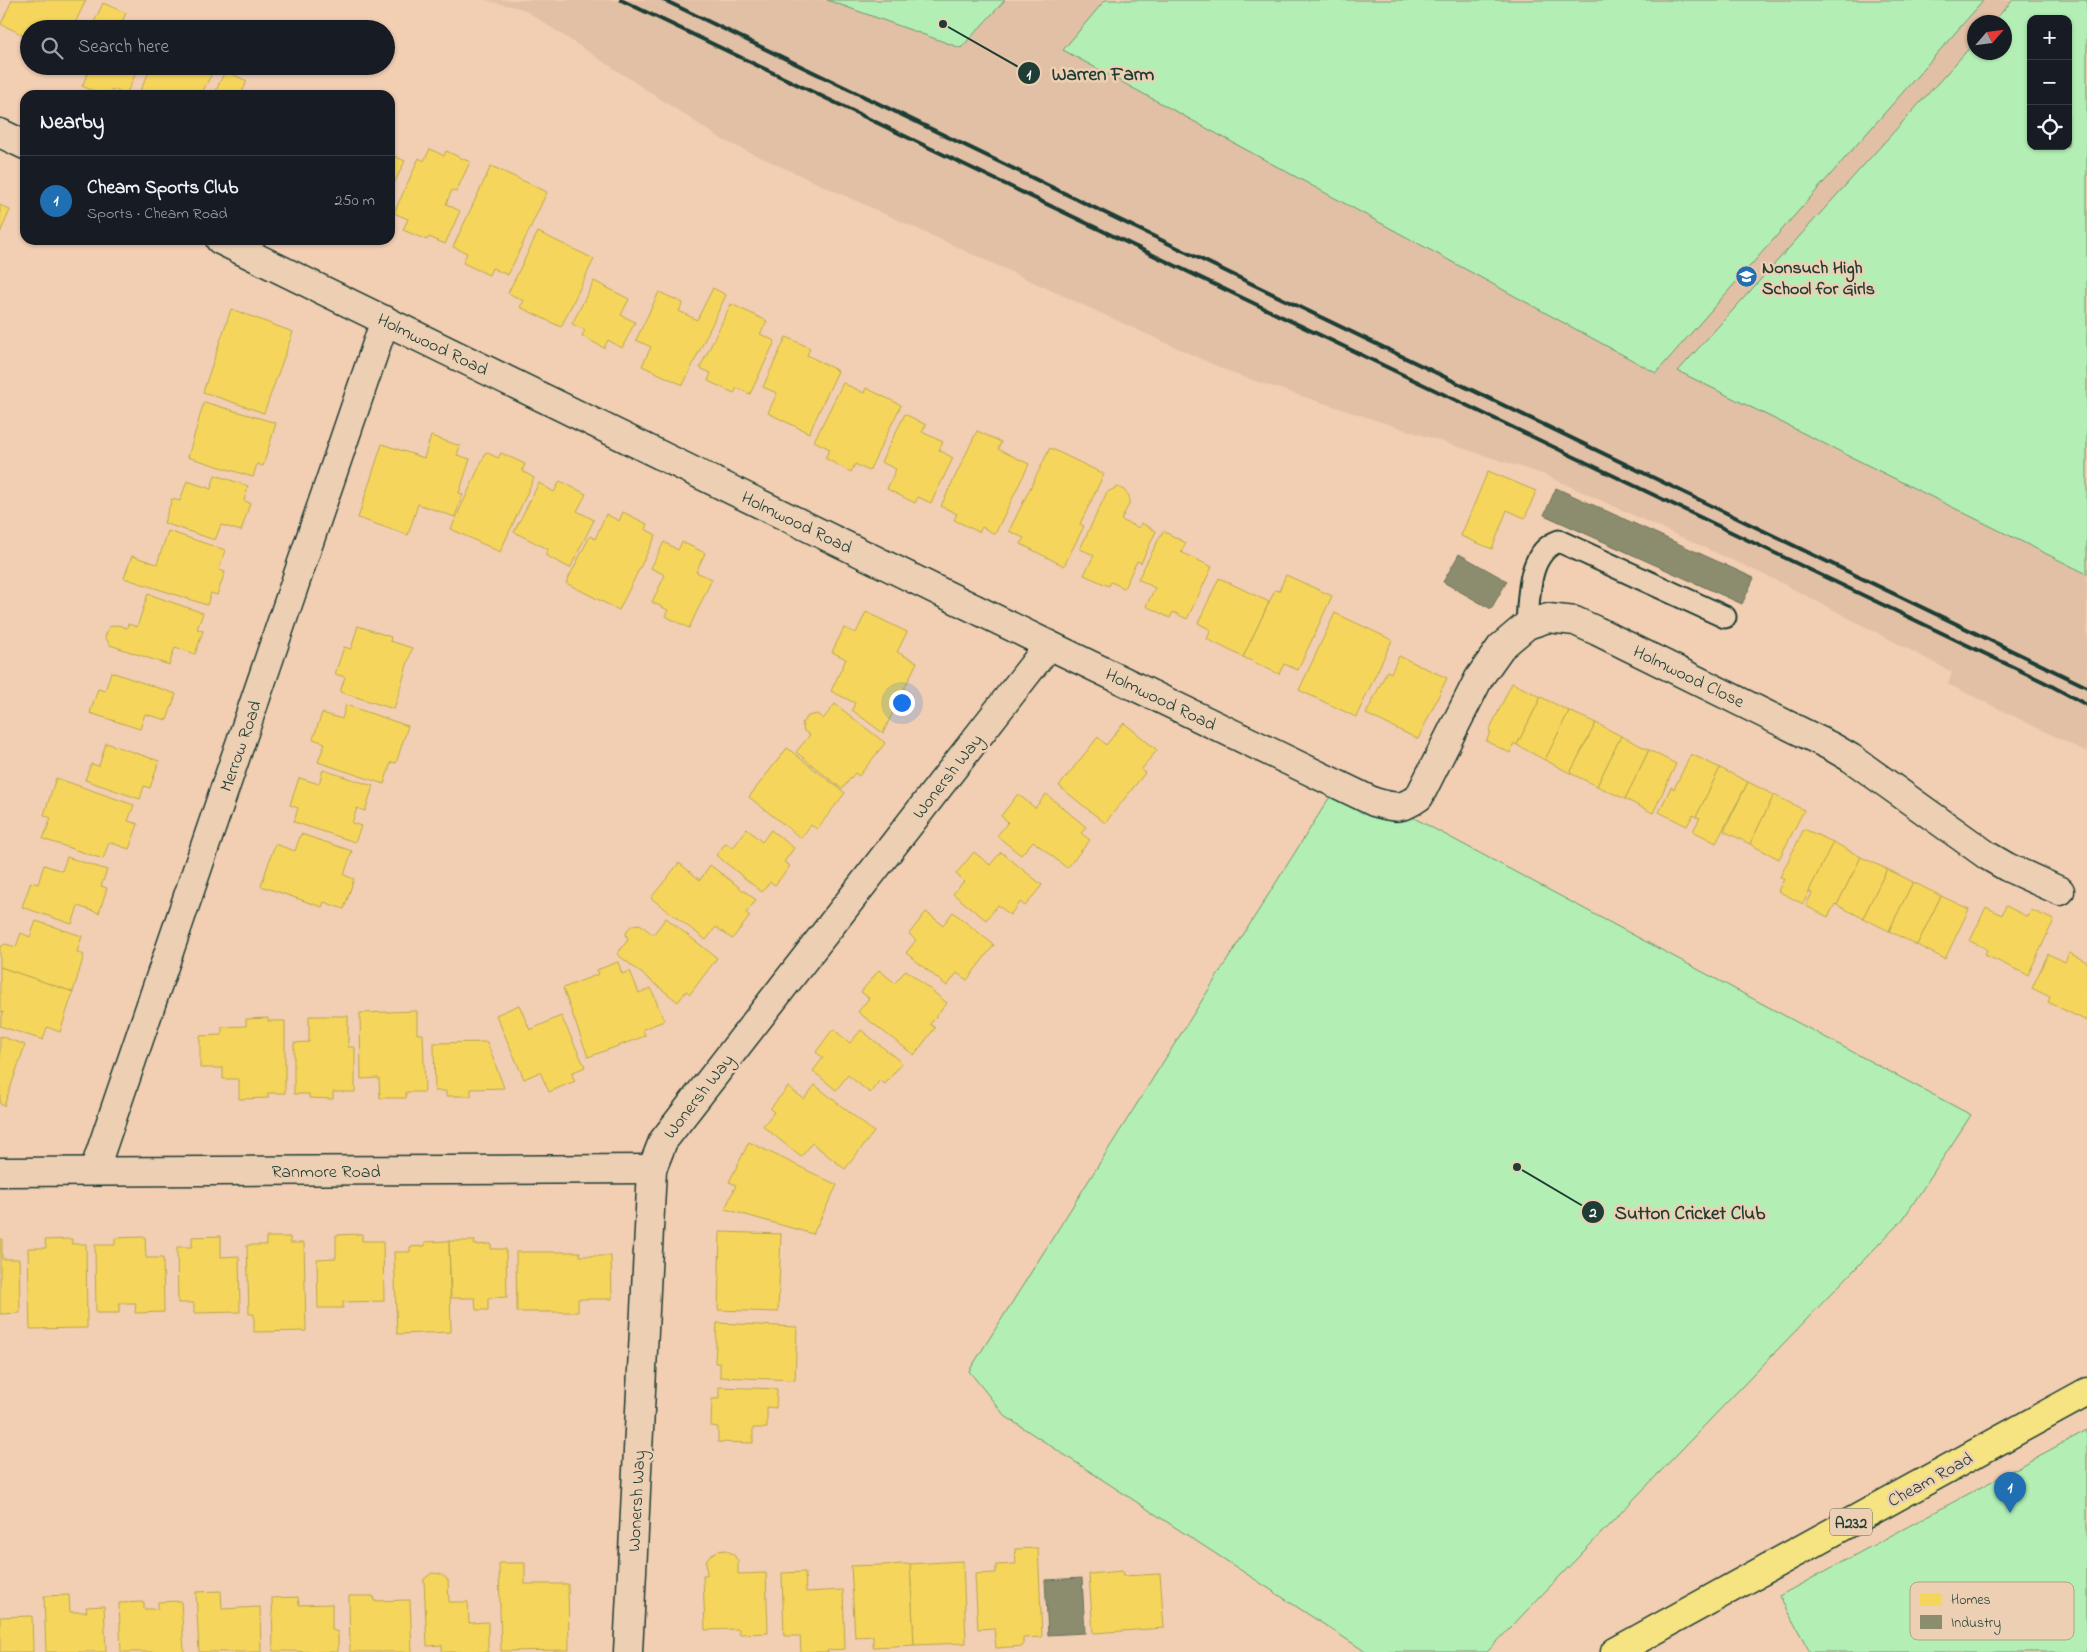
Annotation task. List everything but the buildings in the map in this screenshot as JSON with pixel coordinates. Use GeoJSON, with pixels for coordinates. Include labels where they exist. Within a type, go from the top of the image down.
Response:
{"type":"FeatureCollection","features":[{"type":"Feature","properties":{"kind":"highway","name":"Cheam Road"},"geometry":{"type":"LineString","coordinates":[[1616,1652],[2087,1392]]}},
{"type":"Feature","properties":{"kind":"street"},"geometry":{"type":"LineString","coordinates":[[0,133],[20,143]]}},
{"type":"Feature","properties":{"kind":"street","name":"Holmwood Road"},"geometry":{"type":"LineString","coordinates":[[230,245],[1374,802]]}},
{"type":"Feature","properties":{"kind":"street","name":"Merrow Road"},"geometry":{"type":"LineString","coordinates":[[94,1171],[385,320]]}},
{"type":"Feature","properties":{"kind":"street","name":"Holmwood Close"},"geometry":{"type":"LineString","coordinates":[[1374,802],[1395,808],[1406,806],[1419,797],[1479,678],[1501,647],[1527,625],[1548,618],[1575,622],[1832,747],[1851,758],[1994,859],[2060,891]]}},
{"type":"Feature","properties":{"kind":"street","name":"Wonersh Way"},"geometry":{"type":"LineString","coordinates":[[628,1652],[652,1169],[663,1141],[1049,645]]}},
{"type":"Feature","properties":{"kind":"street","name":"Ranmore Road"},"geometry":{"type":"LineString","coordinates":[[0,1172],[652,1169]]}},
{"type":"Feature","properties":{"kind":"lane"},"geometry":{"type":"LineString","coordinates":[[1527,625],[1533,570],[1550,544],[1559,541],[1725,617]]}},
{"type":"Feature","properties":{"kind":"shaded area","name":"Nonsuch High School for Girls"},"geometry":{"type":"Polygon","coordinates":[[[485,0],[848,0],[960,48],[1005,0],[2087,0],[2087,752],[1948,684],[1952,672],[1778,581],[1545,475],[1234,374],[723,140],[523,9],[485,0]]]}},
{"type":"Feature","properties":{"kind":"green space"},"geometry":{"type":"Polygon","coordinates":[[[827,0],[1005,0],[961,48],[827,0]]]}},
{"type":"Feature","properties":{"kind":"green space"},"geometry":{"type":"Polygon","coordinates":[[[1105,0],[1984,0],[1971,15],[1967,15],[1967,19],[1656,373],[1063,50],[1105,0]]]}},
{"type":"Feature","properties":{"kind":"green space"},"geometry":{"type":"Polygon","coordinates":[[[2013,0],[2087,0],[2087,574],[1678,371],[1967,51],[1967,60],[2012,60],[2012,15],[1999,15],[2013,0]]]}},
{"type":"Feature","properties":{"kind":"green space"},"geometry":{"type":"Polygon","coordinates":[[[1338,784],[1395,808],[1971,1115],[1903,1219],[1487,1652],[1366,1652],[1005,1416],[969,1371],[1338,784]]]}},
{"type":"Feature","properties":{"kind":"green space"},"geometry":{"type":"Polygon","coordinates":[[[2087,1430],[2087,1652],[1810,1652],[1779,1596],[2087,1430]]]}},
{"type":"Feature","properties":{"kind":"railway"},"geometry":{"type":"LineString","coordinates":[[621,0],[2044,682],[2087,705]]}},
{"type":"Feature","properties":{"kind":"railway"},"geometry":{"type":"LineString","coordinates":[[664,0],[2087,687]]}},
{"type":"Feature","properties":{"kind":"place","name":"Warren Farm"},"geometry":{"type":"Point","coordinates":[943,24]}},
{"type":"Feature","properties":{"kind":"place","name":"Nonsuch High School for Girls"},"geometry":{"type":"Point","coordinates":[1746,277]}},
{"type":"Feature","properties":{"kind":"place","name":"Sutton Cricket Club"},"geometry":{"type":"Point","coordinates":[1517,1167]}},
{"type":"Feature","properties":{"kind":"place","name":"Cheam Sports Club"},"geometry":{"type":"Point","coordinates":[2010,1513]}}]}
